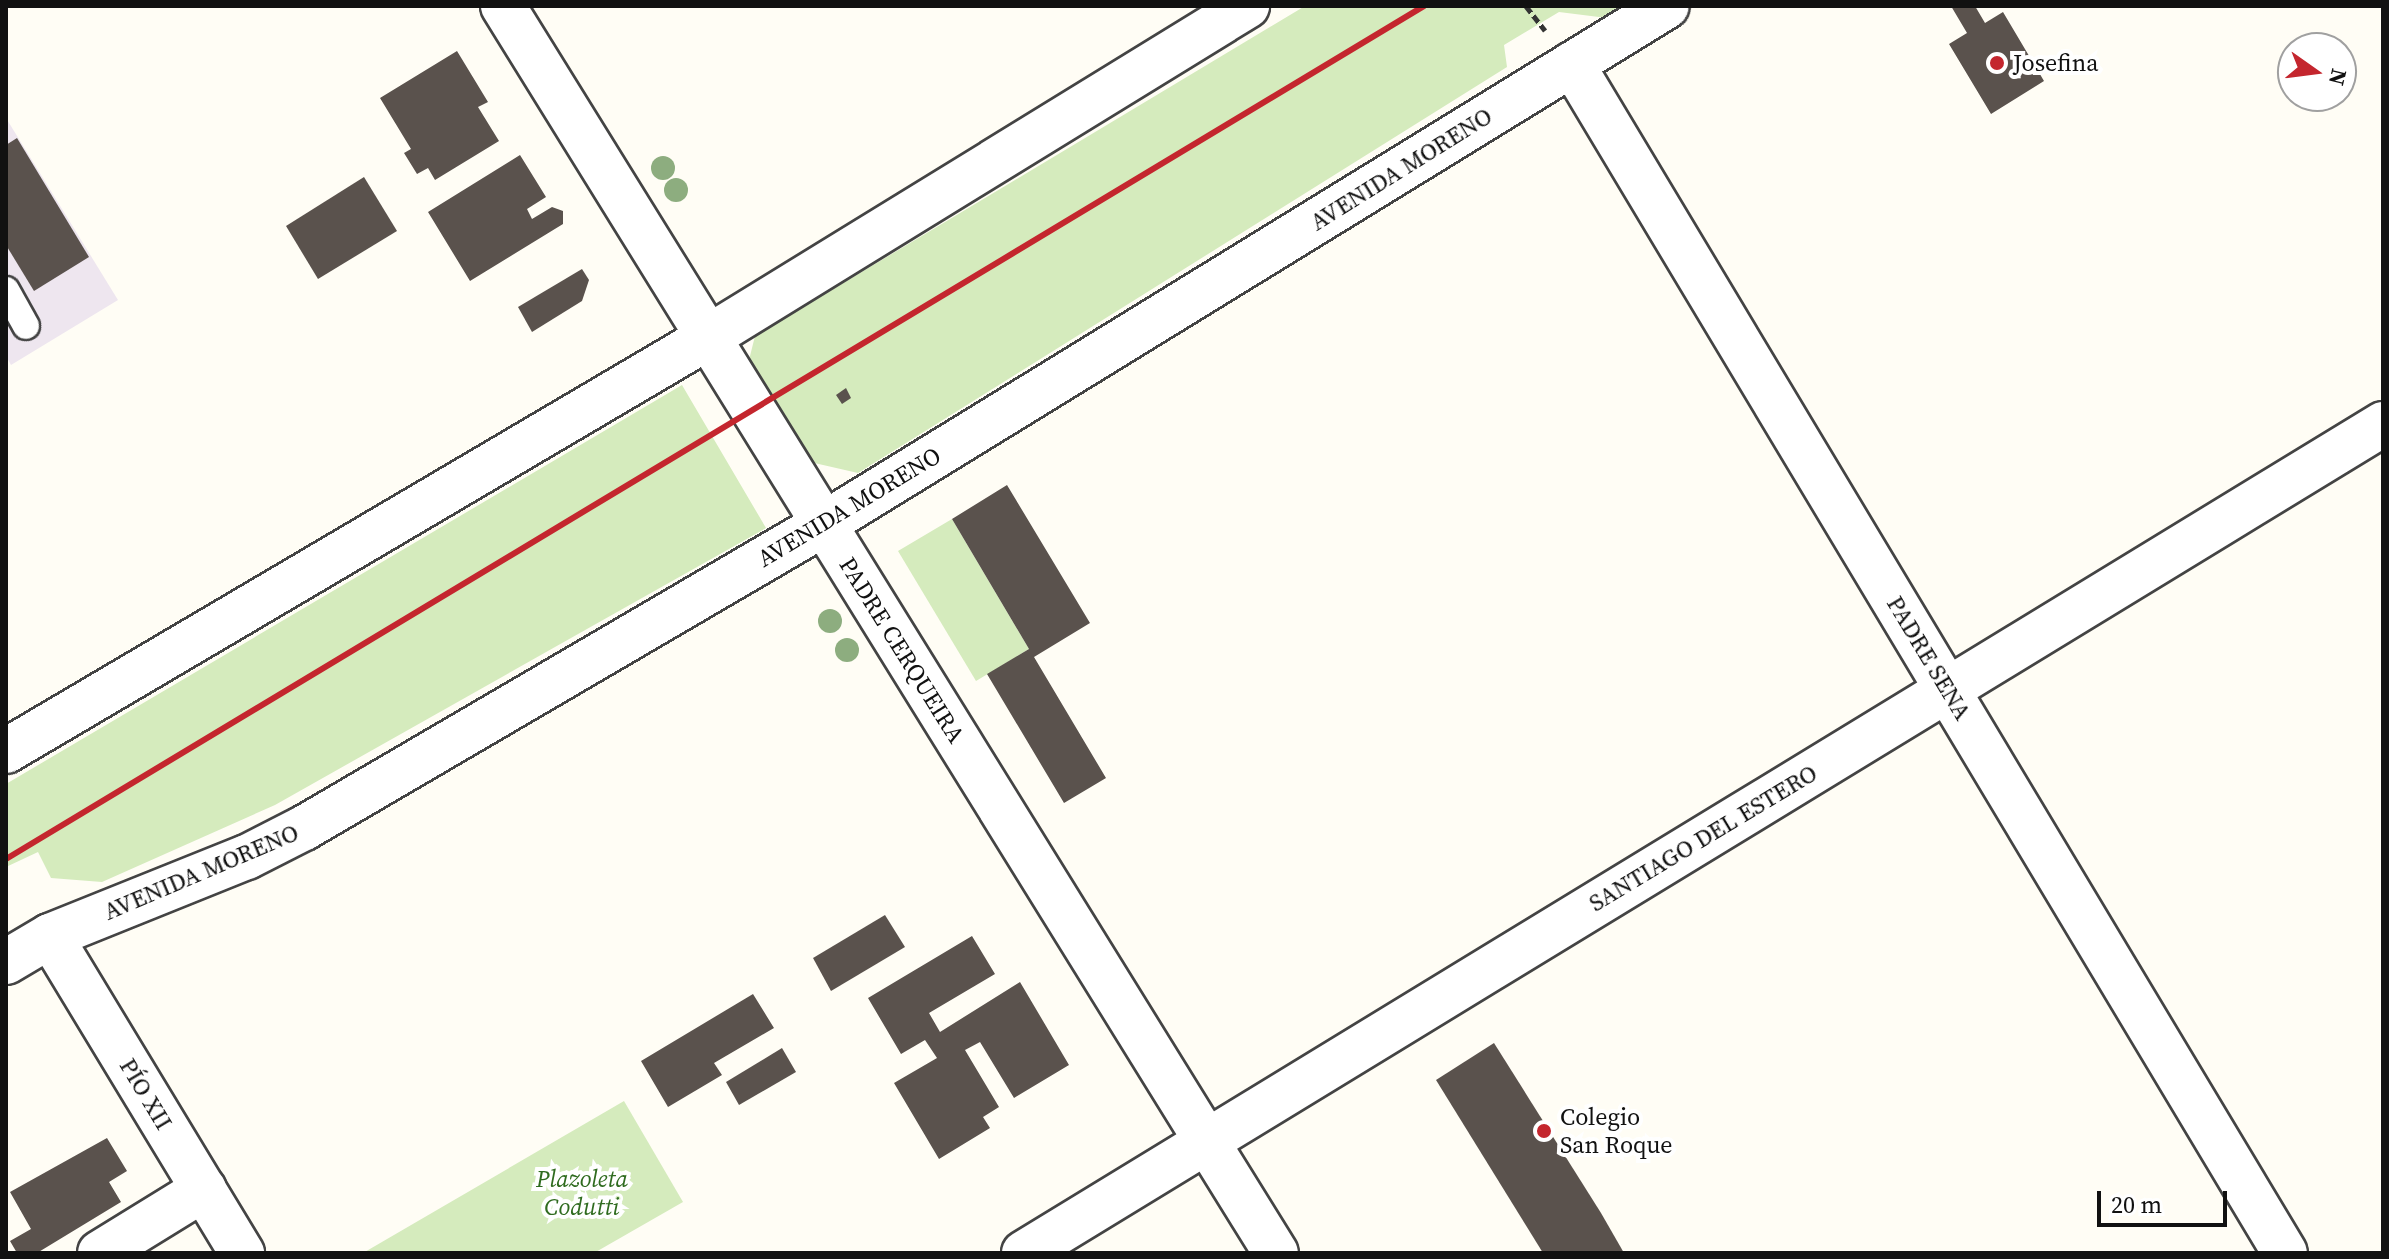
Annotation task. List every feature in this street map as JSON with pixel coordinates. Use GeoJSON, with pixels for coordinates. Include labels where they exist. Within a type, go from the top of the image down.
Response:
{"type":"FeatureCollection","features":[{"type":"Feature","properties":{"kind":"street","name":"PADRE CERQUEIRA"},"geometry":{"type":"LineString","coordinates":[[503,6],[1276,1253]]}},
{"type":"Feature","properties":{"kind":"street"},"geometry":{"type":"LineString","coordinates":[[6,751],[707,338],[1247,6]]}},
{"type":"Feature","properties":{"kind":"street","name":"AVENIDA MORENO"},"geometry":{"type":"LineString","coordinates":[[6,962],[50,936],[247,857],[304,828],[824,524],[1667,6]]}},
{"type":"Feature","properties":{"kind":"street","name":"PADRE SENA"},"geometry":{"type":"LineString","coordinates":[[1572,64],[2285,1253]]}},
{"type":"Feature","properties":{"kind":"street","name":"SANTIAGO DEL ESTERO"},"geometry":{"type":"LineString","coordinates":[[1024,1253],[2383,424]]}},
{"type":"Feature","properties":{"kind":"street","name":"PÍO XII"},"geometry":{"type":"LineString","coordinates":[[50,936],[242,1253]]}},
{"type":"Feature","properties":{"kind":"street"},"geometry":{"type":"LineString","coordinates":[[100,1253],[204,1189]]}},
{"type":"Feature","properties":{"kind":"lane"},"geometry":{"type":"LineString","coordinates":[[6,290],[26,326]]}},
{"type":"Feature","properties":{"kind":"shaded area"},"geometry":{"type":"Polygon","coordinates":[[[6,118],[118,300],[11,365],[6,356],[6,118]]]}},
{"type":"Feature","properties":{"kind":"green space"},"geometry":{"type":"Polygon","coordinates":[[[1305,6],[1627,6],[1607,18],[1559,12],[1504,45],[1507,67],[858,473],[810,462],[747,368],[755,336],[1305,6]]]}},
{"type":"Feature","properties":{"kind":"green space"},"geometry":{"type":"Polygon","coordinates":[[[682,385],[766,528],[275,805],[102,882],[51,878],[38,852],[6,867],[6,784],[682,385]]]}},
{"type":"Feature","properties":{"kind":"green space"},"geometry":{"type":"Polygon","coordinates":[[[952,519],[1029,649],[976,681],[898,551],[952,519]]]}},
{"type":"Feature","properties":{"kind":"green space","name":"Plazoleta Codutti"},"geometry":{"type":"Polygon","coordinates":[[[624,1101],[683,1202],[594,1253],[363,1253],[624,1101]]]}},
{"type":"Feature","properties":{"kind":"building","name":"Josefina"},"geometry":{"type":"Polygon","coordinates":[[[1951,6],[1975,6],[1985,23],[2003,12],[2044,81],[1991,114],[1949,44],[1967,33],[1951,6]]]}},
{"type":"Feature","properties":{"kind":"building"},"geometry":{"type":"Polygon","coordinates":[[[457,51],[488,102],[478,107],[499,141],[435,180],[428,168],[417,174],[404,153],[411,149],[380,98],[457,51]]]}},
{"type":"Feature","properties":{"kind":"building"},"geometry":{"type":"Polygon","coordinates":[[[17,138],[89,257],[34,291],[6,245],[6,145],[17,138]]]}},
{"type":"Feature","properties":{"kind":"building"},"geometry":{"type":"Polygon","coordinates":[[[520,155],[546,197],[527,209],[532,219],[552,207],[563,211],[563,224],[470,281],[428,212],[520,155]]]}},
{"type":"Feature","properties":{"kind":"building"},"geometry":{"type":"Polygon","coordinates":[[[364,177],[397,231],[318,279],[286,226],[364,177]]]}},
{"type":"Feature","properties":{"kind":"building"},"geometry":{"type":"Polygon","coordinates":[[[582,269],[589,280],[582,301],[532,332],[518,307],[582,269]]]}},
{"type":"Feature","properties":{"kind":"building"},"geometry":{"type":"Polygon","coordinates":[[[846,388],[851,398],[842,404],[836,395],[846,388]]]}},
{"type":"Feature","properties":{"kind":"building"},"geometry":{"type":"Polygon","coordinates":[[[1007,485],[1090,623],[1034,657],[1106,778],[1064,803],[987,674],[1029,649],[952,519],[1007,485]]]}},
{"type":"Feature","properties":{"kind":"building"},"geometry":{"type":"Polygon","coordinates":[[[885,915],[905,947],[831,991],[813,958],[885,915]]]}},
{"type":"Feature","properties":{"kind":"building"},"geometry":{"type":"Polygon","coordinates":[[[972,936],[995,974],[929,1013],[940,1032],[1020,982],[1069,1065],[1014,1098],[980,1042],[965,1050],[999,1107],[983,1117],[990,1128],[939,1159],[894,1083],[937,1058],[925,1040],[901,1054],[868,998],[972,936]]]}},
{"type":"Feature","properties":{"kind":"building"},"geometry":{"type":"Polygon","coordinates":[[[753,994],[774,1028],[714,1063],[722,1075],[668,1107],[641,1061],[753,994]]]}},
{"type":"Feature","properties":{"kind":"building"},"geometry":{"type":"Polygon","coordinates":[[[1494,1043],[1624,1253],[1543,1253],[1436,1080],[1494,1043]]]}},
{"type":"Feature","properties":{"kind":"building"},"geometry":{"type":"Polygon","coordinates":[[[782,1048],[796,1072],[739,1105],[726,1082],[782,1048]]]}},
{"type":"Feature","properties":{"kind":"building"},"geometry":{"type":"Polygon","coordinates":[[[107,1138],[127,1171],[109,1182],[121,1202],[37,1253],[17,1253],[10,1241],[31,1229],[10,1192],[107,1138]]]}},
{"type":"Feature","properties":{"kind":"railway"},"geometry":{"type":"LineString","coordinates":[[6,859],[1424,6]]}},
{"type":"Feature","properties":{"kind":"place","name":"Josefina"},"geometry":{"type":"Point","coordinates":[1997,63]}},
{"type":"Feature","properties":{"kind":"place","name":"Colegio San Roque"},"geometry":{"type":"Point","coordinates":[1544,1131]}}]}
